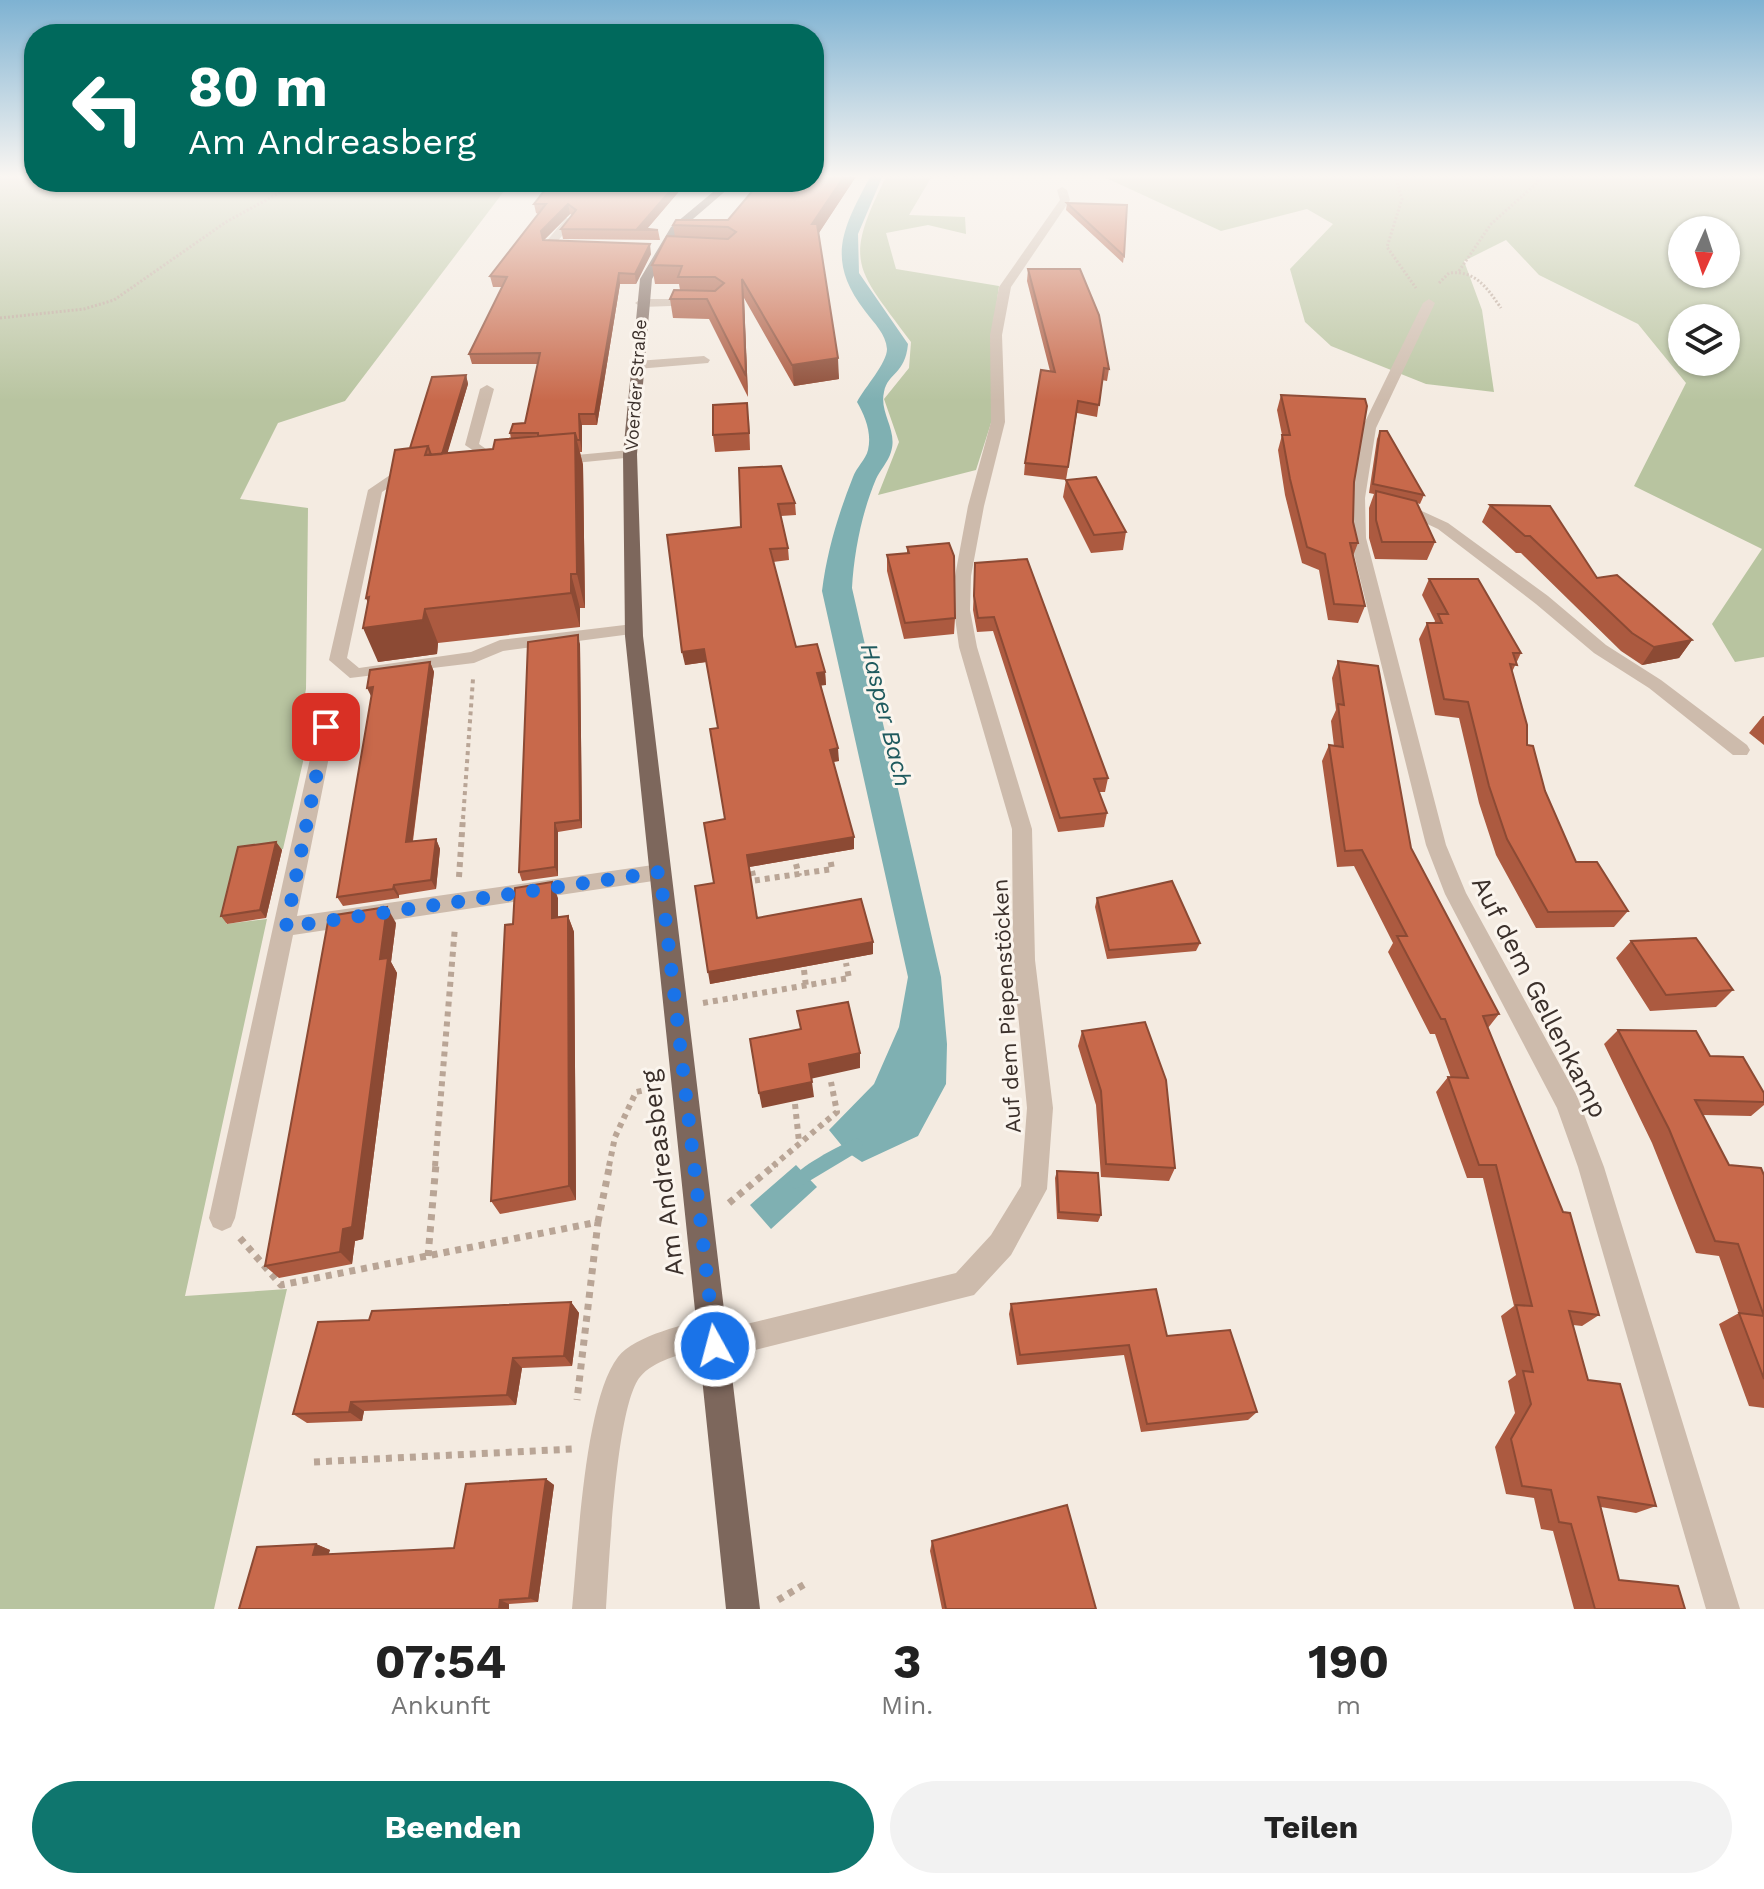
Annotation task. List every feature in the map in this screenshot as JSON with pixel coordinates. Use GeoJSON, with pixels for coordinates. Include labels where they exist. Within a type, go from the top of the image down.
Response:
{"type":"FeatureCollection","features":[{"type":"Feature","properties":{"kind":"main road","name":"Voerder Straße"},"geometry":{"type":"LineString","coordinates":[[629,528],[630,450],[641,303],[646,279],[660,250]]}},
{"type":"Feature","properties":{"kind":"main road","name":"Am Andreasberg"},"geometry":{"type":"LineString","coordinates":[[629,528],[633,629],[743,1609]]}},
{"type":"Feature","properties":{"kind":"street","name":"Auf dem Piepenstöcken"},"geometry":{"type":"LineString","coordinates":[[714,1338],[964,1285],[1001,1245],[1034,1189],[1040,1108],[1024,960],[1022,829],[968,647],[962,610],[963,576],[976,506],[998,422],[996,335],[1005,287],[1030,250]]}},
{"type":"Feature","properties":{"kind":"street"},"geometry":{"type":"LineString","coordinates":[[641,303],[717,303]]}},
{"type":"Feature","properties":{"kind":"street","name":"Auf dem Gellenkamp"},"geometry":{"type":"LineString","coordinates":[[1429,303],[1369,428],[1370,500],[1358,538],[1436,845],[1456,894],[1568,1104],[1591,1167],[1723,1609]]}},
{"type":"Feature","properties":{"kind":"street"},"geometry":{"type":"LineString","coordinates":[[637,365],[704,360]]}},
{"type":"Feature","properties":{"kind":"street"},"geometry":{"type":"LineString","coordinates":[[487,389],[472,440],[473,448],[483,453],[523,460]]}},
{"type":"Feature","properties":{"kind":"street"},"geometry":{"type":"LineString","coordinates":[[550,450],[630,450]]}},
{"type":"Feature","properties":{"kind":"street"},"geometry":{"type":"LineString","coordinates":[[473,469],[523,460],[630,450]]}},
{"type":"Feature","properties":{"kind":"street"},"geometry":{"type":"LineString","coordinates":[[428,474],[398,476],[375,490],[338,660],[356,674],[474,657],[500,646],[633,629]]}},
{"type":"Feature","properties":{"kind":"street"},"geometry":{"type":"LineString","coordinates":[[1370,500],[1407,508],[1443,526],[1542,600],[1600,649],[1655,684],[1740,750]]}},
{"type":"Feature","properties":{"kind":"street"},"geometry":{"type":"LineString","coordinates":[[222,1218],[326,727]]}},
{"type":"Feature","properties":{"kind":"street"},"geometry":{"type":"LineString","coordinates":[[286,927],[660,872]]}},
{"type":"Feature","properties":{"kind":"street"},"geometry":{"type":"LineString","coordinates":[[589,1609],[605,1446],[613,1406],[628,1367],[668,1344],[714,1338]]}},
{"type":"Feature","properties":{"kind":"path"},"geometry":{"type":"LineString","coordinates":[[0,318],[84,309],[114,300],[186,250]]}},
{"type":"Feature","properties":{"kind":"path"},"geometry":{"type":"LineString","coordinates":[[1389,250],[1397,265],[1429,303],[1443,276],[1459,271],[1480,279],[1501,308]]}},
{"type":"Feature","properties":{"kind":"path"},"geometry":{"type":"LineString","coordinates":[[1459,271],[1473,250]]}},
{"type":"Feature","properties":{"kind":"path"},"geometry":{"type":"LineString","coordinates":[[428,1256],[474,657]]}},
{"type":"Feature","properties":{"kind":"path"},"geometry":{"type":"LineString","coordinates":[[739,883],[832,869],[830,858]]}},
{"type":"Feature","properties":{"kind":"path"},"geometry":{"type":"LineString","coordinates":[[796,864],[799,876]]}},
{"type":"Feature","properties":{"kind":"path"},"geometry":{"type":"LineString","coordinates":[[752,871],[754,880]]}},
{"type":"Feature","properties":{"kind":"path"},"geometry":{"type":"LineString","coordinates":[[676,1007],[849,978],[846,963]]}},
{"type":"Feature","properties":{"kind":"path"},"geometry":{"type":"LineString","coordinates":[[804,970],[806,987]]}},
{"type":"Feature","properties":{"kind":"path"},"geometry":{"type":"LineString","coordinates":[[700,1226],[837,1112],[831,1082]]}},
{"type":"Feature","properties":{"kind":"path"},"geometry":{"type":"LineString","coordinates":[[577,1403],[598,1222],[615,1137],[636,1092],[684,1083]]}},
{"type":"Feature","properties":{"kind":"path"},"geometry":{"type":"LineString","coordinates":[[795,1104],[799,1143]]}},
{"type":"Feature","properties":{"kind":"path"},"geometry":{"type":"LineString","coordinates":[[222,1218],[281,1285],[598,1222]]}},
{"type":"Feature","properties":{"kind":"path"},"geometry":{"type":"LineString","coordinates":[[572,1449],[573,1434]]}},
{"type":"Feature","properties":{"kind":"path"},"geometry":{"type":"LineString","coordinates":[[314,1462],[605,1446]]}},
{"type":"Feature","properties":{"kind":"path"},"geometry":{"type":"LineString","coordinates":[[773,1603],[805,1584]]}},
{"type":"Feature","properties":{"kind":"green space"},"geometry":{"type":"Polygon","coordinates":[[[0,250],[459,250],[345,401],[278,423],[240,499],[308,508],[306,689],[299,727],[311,727],[283,849],[242,855],[226,924],[267,919],[185,1296],[287,1289],[214,1609],[0,1609],[0,250]]]}},
{"type":"Feature","properties":{"kind":"green space"},"geometry":{"type":"Polygon","coordinates":[[[860,250],[891,250],[896,269],[999,286],[991,345],[991,423],[976,470],[878,495],[899,442],[884,399],[909,368],[911,342],[867,280],[860,250]]]}},
{"type":"Feature","properties":{"kind":"green space"},"geometry":{"type":"Polygon","coordinates":[[[1308,250],[1486,250],[1464,261],[1482,310],[1494,392],[1426,384],[1331,346],[1305,322],[1290,269],[1308,250]]]}},
{"type":"Feature","properties":{"kind":"green space"},"geometry":{"type":"Polygon","coordinates":[[[1516,250],[1668,250],[1668,288],[1740,288],[1740,250],[1764,250],[1764,657],[1735,662],[1712,624],[1762,549],[1634,486],[1686,383],[1680,376],[1740,376],[1740,304],[1668,304],[1668,361],[1638,324],[1539,275],[1516,250]]]}},
{"type":"Feature","properties":{"kind":"water"},"geometry":{"type":"Polygon","coordinates":[[[842,250],[858,250],[859,273],[908,344],[904,362],[889,380],[884,392],[884,407],[893,444],[890,456],[876,479],[863,518],[852,588],[941,977],[947,1044],[946,1084],[918,1136],[862,1162],[847,1152],[829,1130],[874,1084],[899,1027],[908,977],[822,591],[838,519],[854,474],[868,450],[867,425],[857,402],[880,368],[887,349],[882,334],[853,292],[842,250]]]}},
{"type":"Feature","properties":{"kind":"water"},"geometry":{"type":"Polygon","coordinates":[[[796,1165],[817,1187],[771,1229],[750,1205],[796,1165]]]}},
{"type":"Feature","properties":{"kind":"building"},"geometry":{"type":"Polygon","coordinates":[[[510,250],[647,250],[635,274],[619,273],[595,414],[579,414],[580,440],[577,440],[575,433],[538,436],[538,433],[510,433],[513,424],[525,423],[540,353],[469,354],[507,277],[490,276],[510,250]]]}},
{"type":"Feature","properties":{"kind":"building"},"geometry":{"type":"Polygon","coordinates":[[[660,250],[821,250],[838,358],[792,365],[742,279],[746,376],[707,299],[670,299],[674,290],[715,291],[724,283],[715,277],[678,277],[682,266],[652,265],[660,250]]]}},
{"type":"Feature","properties":{"kind":"building"},"geometry":{"type":"Polygon","coordinates":[[[1028,269],[1080,269],[1099,315],[1109,369],[1104,368],[1099,405],[1078,401],[1068,467],[1025,463],[1041,370],[1055,372],[1028,269]]]}},
{"type":"Feature","properties":{"kind":"building"},"geometry":{"type":"Polygon","coordinates":[[[466,375],[442,454],[431,455],[428,446],[410,448],[432,377],[466,375]]]}},
{"type":"Feature","properties":{"kind":"building"},"geometry":{"type":"Polygon","coordinates":[[[1281,395],[1365,399],[1367,406],[1354,482],[1353,522],[1358,543],[1350,543],[1365,606],[1334,604],[1325,554],[1307,547],[1282,435],[1290,435],[1281,395]]]}},
{"type":"Feature","properties":{"kind":"building"},"geometry":{"type":"Polygon","coordinates":[[[747,403],[749,433],[713,435],[713,405],[747,403]]]}},
{"type":"Feature","properties":{"kind":"building"},"geometry":{"type":"Polygon","coordinates":[[[1380,431],[1387,431],[1424,495],[1373,484],[1380,431]]]}},
{"type":"Feature","properties":{"kind":"building"},"geometry":{"type":"Polygon","coordinates":[[[575,433],[577,574],[571,574],[571,593],[425,609],[423,620],[363,628],[395,450],[428,446],[425,455],[493,449],[495,440],[575,433]]]}},
{"type":"Feature","properties":{"kind":"building"},"geometry":{"type":"Polygon","coordinates":[[[781,466],[795,503],[778,504],[788,548],[770,549],[796,647],[817,644],[825,672],[817,673],[838,748],[830,750],[854,837],[747,855],[757,918],[861,899],[873,942],[708,972],[695,886],[714,883],[704,823],[725,819],[710,729],[718,728],[704,649],[682,652],[667,535],[741,527],[739,468],[781,466]]]}},
{"type":"Feature","properties":{"kind":"building"},"geometry":{"type":"Polygon","coordinates":[[[1096,477],[1126,532],[1094,535],[1066,480],[1096,477]]]}},
{"type":"Feature","properties":{"kind":"building"},"geometry":{"type":"Polygon","coordinates":[[[1376,491],[1416,501],[1435,542],[1382,542],[1376,520],[1376,491]]]}},
{"type":"Feature","properties":{"kind":"building"},"geometry":{"type":"Polygon","coordinates":[[[1490,505],[1550,506],[1597,578],[1617,575],[1692,640],[1654,647],[1632,633],[1530,536],[1525,536],[1490,505]]]}},
{"type":"Feature","properties":{"kind":"building"},"geometry":{"type":"Polygon","coordinates":[[[949,543],[954,556],[955,618],[905,623],[887,555],[909,553],[907,547],[949,543]]]}},
{"type":"Feature","properties":{"kind":"building"},"geometry":{"type":"Polygon","coordinates":[[[1027,559],[1108,778],[1094,779],[1107,813],[1060,818],[994,617],[978,618],[974,596],[975,563],[1027,559]]]}},
{"type":"Feature","properties":{"kind":"building"},"geometry":{"type":"Polygon","coordinates":[[[1429,579],[1478,579],[1521,653],[1513,653],[1517,665],[1510,664],[1527,725],[1527,745],[1533,746],[1545,791],[1576,862],[1597,862],[1628,911],[1548,912],[1507,839],[1489,786],[1468,702],[1444,699],[1427,623],[1442,623],[1438,614],[1448,614],[1429,579]]]}},
{"type":"Feature","properties":{"kind":"building"},"geometry":{"type":"Polygon","coordinates":[[[578,635],[580,820],[555,823],[555,867],[519,872],[528,642],[578,635]]]}},
{"type":"Feature","properties":{"kind":"building"},"geometry":{"type":"Polygon","coordinates":[[[1338,661],[1378,666],[1411,848],[1499,1014],[1483,1016],[1563,1212],[1570,1213],[1599,1315],[1569,1311],[1588,1380],[1620,1384],[1656,1506],[1598,1497],[1619,1580],[1678,1586],[1685,1609],[1595,1609],[1571,1524],[1559,1522],[1551,1490],[1522,1486],[1511,1439],[1531,1404],[1523,1371],[1533,1372],[1516,1305],[1532,1306],[1496,1165],[1479,1165],[1448,1077],[1468,1078],[1445,1019],[1441,1019],[1397,936],[1407,936],[1362,850],[1345,851],[1329,745],[1343,747],[1338,704],[1344,705],[1338,661]]]}},
{"type":"Feature","properties":{"kind":"building"},"geometry":{"type":"Polygon","coordinates":[[[430,662],[406,842],[436,839],[431,880],[337,897],[373,687],[367,688],[370,670],[430,662]]]}},
{"type":"Feature","properties":{"kind":"building"},"geometry":{"type":"Polygon","coordinates":[[[276,842],[260,910],[221,916],[238,847],[276,842]]]}},
{"type":"Feature","properties":{"kind":"building"},"geometry":{"type":"Polygon","coordinates":[[[1172,881],[1200,943],[1109,950],[1097,898],[1172,881]]]}},
{"type":"Feature","properties":{"kind":"building"},"geometry":{"type":"Polygon","coordinates":[[[552,882],[552,918],[568,916],[569,1186],[491,1201],[505,925],[513,924],[515,888],[552,882]]]}},
{"type":"Feature","properties":{"kind":"building"},"geometry":{"type":"Polygon","coordinates":[[[387,907],[380,959],[388,958],[352,1227],[343,1229],[340,1252],[265,1266],[329,916],[387,907]]]}},
{"type":"Feature","properties":{"kind":"building"},"geometry":{"type":"Polygon","coordinates":[[[1696,938],[1733,990],[1666,995],[1631,941],[1696,938]]]}},
{"type":"Feature","properties":{"kind":"building"},"geometry":{"type":"Polygon","coordinates":[[[848,1002],[860,1053],[809,1064],[812,1082],[759,1093],[750,1039],[801,1029],[797,1011],[848,1002]]]}},
{"type":"Feature","properties":{"kind":"building"},"geometry":{"type":"Polygon","coordinates":[[[1145,1022],[1166,1080],[1175,1168],[1106,1164],[1101,1091],[1082,1031],[1145,1022]]]}},
{"type":"Feature","properties":{"kind":"building"},"geometry":{"type":"Polygon","coordinates":[[[1618,1030],[1696,1031],[1710,1056],[1743,1057],[1764,1093],[1764,1102],[1695,1100],[1729,1165],[1761,1168],[1764,1175],[1764,1316],[1738,1244],[1715,1241],[1669,1129],[1618,1030]]]}},
{"type":"Feature","properties":{"kind":"building"},"geometry":{"type":"Polygon","coordinates":[[[1057,1171],[1098,1173],[1101,1215],[1059,1212],[1057,1171]]]}},
{"type":"Feature","properties":{"kind":"building"},"geometry":{"type":"Polygon","coordinates":[[[1156,1289],[1167,1336],[1230,1330],[1257,1412],[1147,1424],[1129,1345],[1020,1355],[1011,1304],[1156,1289]]]}},
{"type":"Feature","properties":{"kind":"building"},"geometry":{"type":"Polygon","coordinates":[[[571,1302],[564,1356],[513,1358],[507,1395],[351,1402],[349,1412],[293,1414],[318,1322],[369,1320],[372,1311],[571,1302]]]}},
{"type":"Feature","properties":{"kind":"building"},"geometry":{"type":"Polygon","coordinates":[[[1739,1313],[1764,1316],[1764,1379],[1739,1313]]]}},
{"type":"Feature","properties":{"kind":"building"},"geometry":{"type":"Polygon","coordinates":[[[546,1479],[529,1598],[500,1600],[499,1609],[239,1609],[257,1547],[316,1544],[313,1555],[454,1548],[466,1484],[546,1479]]]}},
{"type":"Feature","properties":{"kind":"building"},"geometry":{"type":"Polygon","coordinates":[[[1067,1505],[1096,1609],[946,1609],[932,1541],[1067,1505]]]}},
{"type":"Feature","properties":{"kind":"waterway","name":"Hasper Bach"},"geometry":{"type":"LineString","coordinates":[[796,1182],[856,1145]]}},
{"type":"Feature","properties":{"kind":"route"},"geometry":{"type":"LineString","coordinates":[[326,727],[286,927],[660,872],[715,1346]]}}]}
